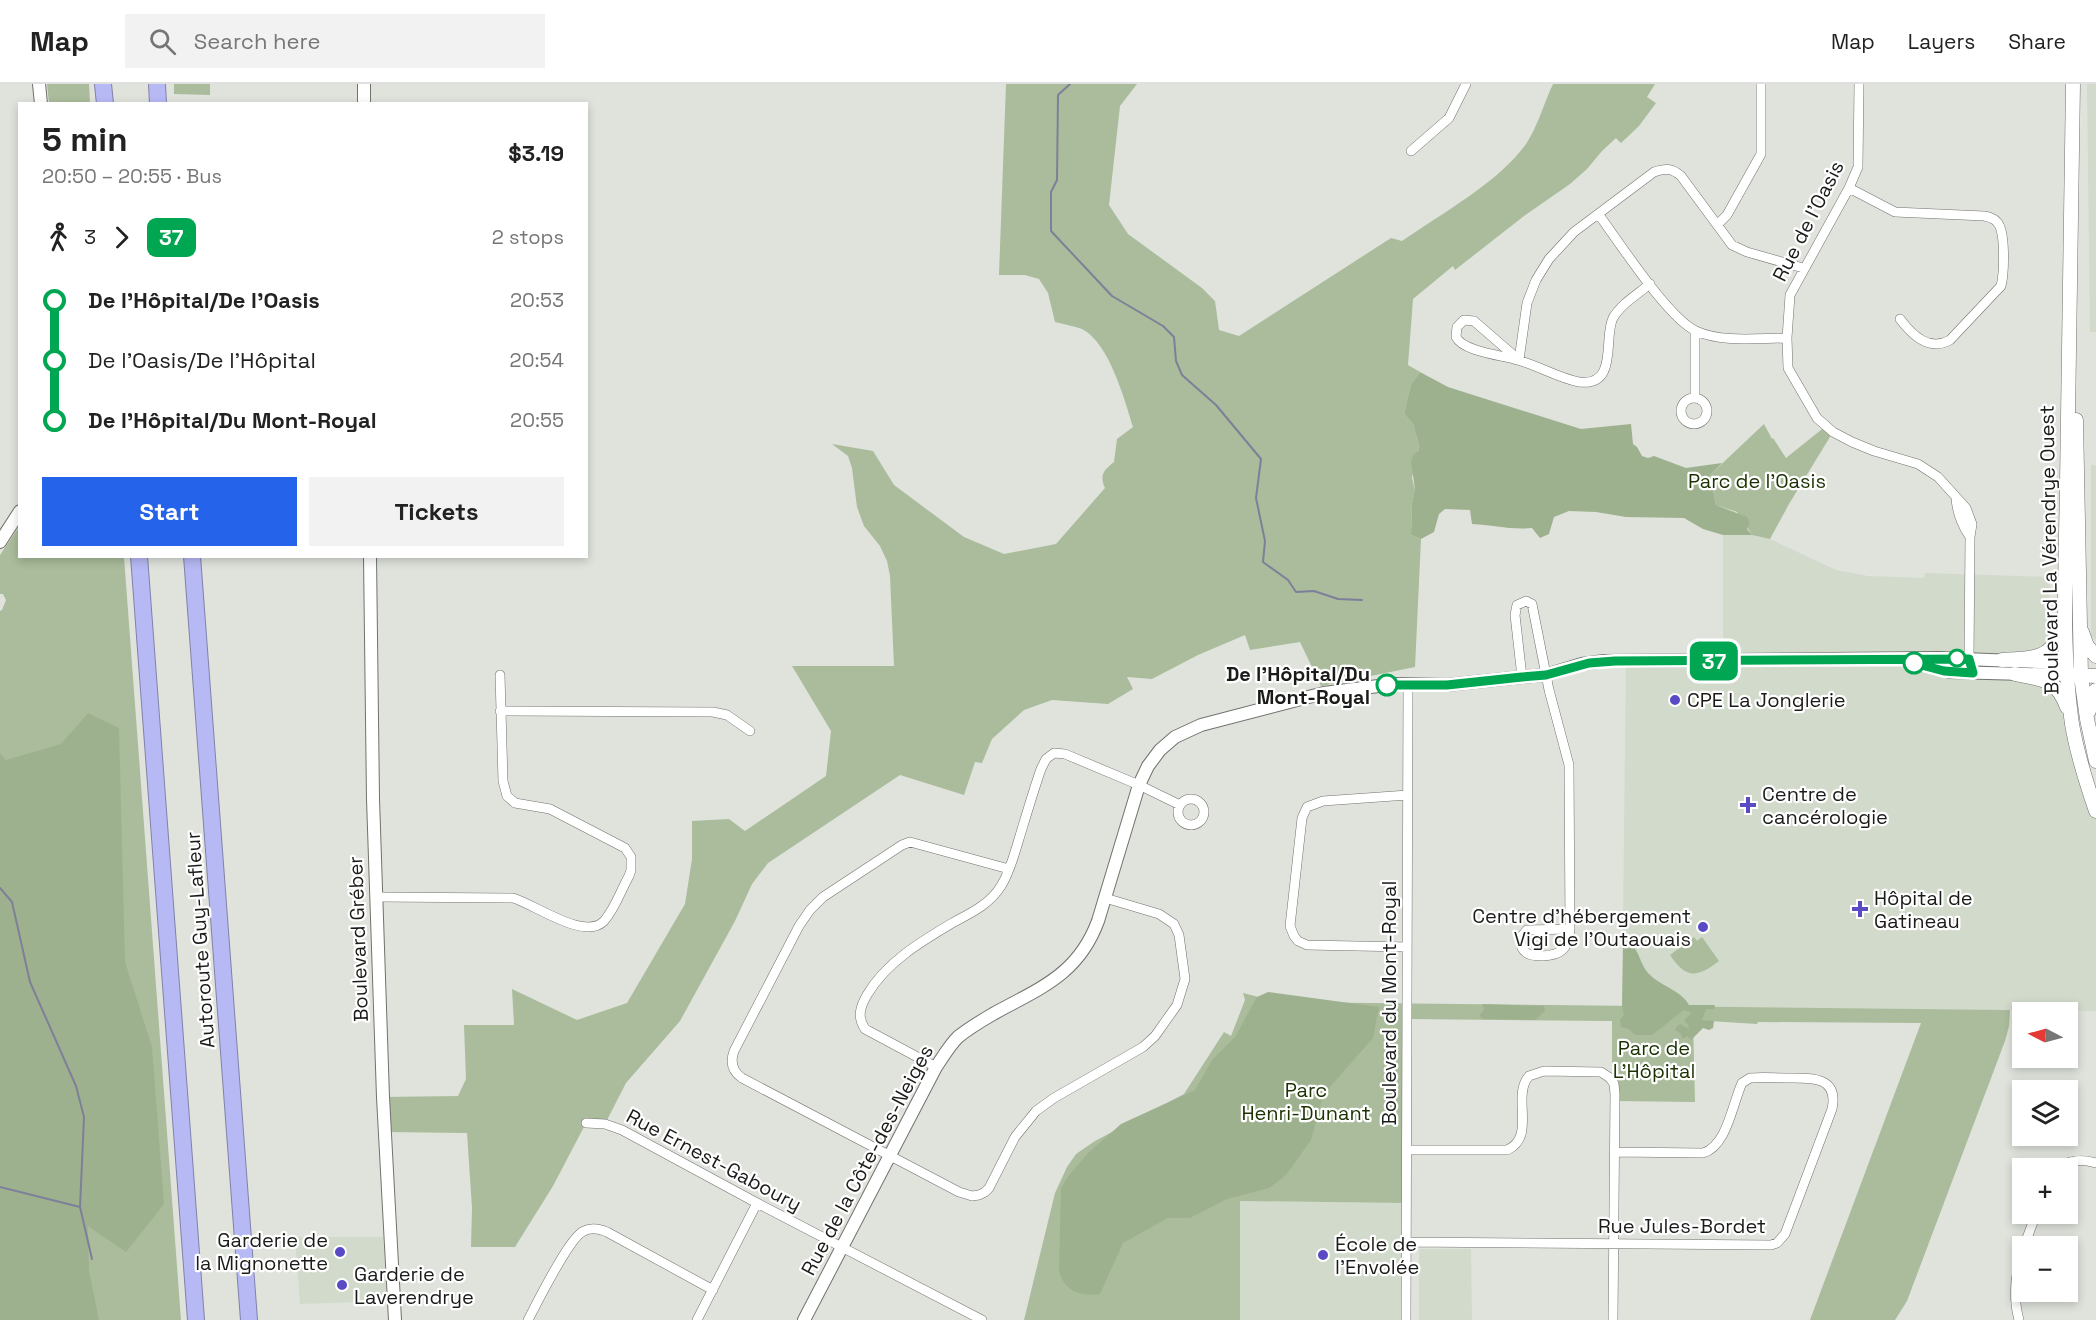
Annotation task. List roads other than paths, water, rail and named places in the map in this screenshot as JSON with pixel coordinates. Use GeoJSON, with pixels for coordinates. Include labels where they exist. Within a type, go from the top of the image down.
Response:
{"type":"FeatureCollection","features":[{"type":"Feature","properties":{"kind":"highway"},"geometry":{"type":"LineString","coordinates":[[103,84],[105,102]]}},
{"type":"Feature","properties":{"kind":"highway"},"geometry":{"type":"LineString","coordinates":[[157,84],[158,102]]}},
{"type":"Feature","properties":{"kind":"highway"},"geometry":{"type":"LineString","coordinates":[[168,84],[168,102]]}},
{"type":"Feature","properties":{"kind":"highway","name":"Autoroute Guy-Lafleur"},"geometry":{"type":"LineString","coordinates":[[139,558],[196,1320]]}},
{"type":"Feature","properties":{"kind":"highway","name":"Autoroute Guy-Lafleur"},"geometry":{"type":"LineString","coordinates":[[192,558],[249,1320]]}},
{"type":"Feature","properties":{"kind":"main road","name":"Boulevard La Vérendrye Ouest"},"geometry":{"type":"LineString","coordinates":[[2073,84],[2068,358],[2074,669],[2072,722],[2081,765],[2096,811]]}},
{"type":"Feature","properties":{"kind":"main road"},"geometry":{"type":"LineString","coordinates":[[2072,601],[2085,641],[2096,656]]}},
{"type":"Feature","properties":{"kind":"main road"},"geometry":{"type":"LineString","coordinates":[[2002,660],[2034,658],[2052,648],[2059,637],[2072,601]]}},
{"type":"Feature","properties":{"kind":"main road"},"geometry":{"type":"LineString","coordinates":[[2074,669],[2096,663]]}},
{"type":"Feature","properties":{"kind":"main road","name":"Boulevard La Vérendrye Ouest"},"geometry":{"type":"LineString","coordinates":[[2074,669],[2096,761]]}},
{"type":"Feature","properties":{"kind":"main road"},"geometry":{"type":"LineString","coordinates":[[2074,669],[2096,676]]}},
{"type":"Feature","properties":{"kind":"main road"},"geometry":{"type":"LineString","coordinates":[[2015,674],[2047,681],[2056,686],[2062,695],[2072,722]]}},
{"type":"Feature","properties":{"kind":"main road"},"geometry":{"type":"LineString","coordinates":[[2090,737],[2089,705],[2096,690]]}},
{"type":"Feature","properties":{"kind":"street"},"geometry":{"type":"LineString","coordinates":[[39,84],[41,102]]}},
{"type":"Feature","properties":{"kind":"street"},"geometry":{"type":"LineString","coordinates":[[364,84],[364,102]]}},
{"type":"Feature","properties":{"kind":"street"},"geometry":{"type":"LineString","coordinates":[[1411,151],[1449,118],[1466,84]]}},
{"type":"Feature","properties":{"kind":"street"},"geometry":{"type":"LineString","coordinates":[[1717,225],[1727,214],[1761,154],[1761,84]]}},
{"type":"Feature","properties":{"kind":"street","name":"Rue de l'Oasis"},"geometry":{"type":"LineString","coordinates":[[1859,84],[1859,160],[1849,188],[1803,268],[1788,301],[1788,363],[1790,372],[1812,410],[1833,432],[1861,447],[1924,467],[1944,482],[1956,498],[1957,512],[1962,527],[1970,537],[1969,659]]}},
{"type":"Feature","properties":{"kind":"street"},"geometry":{"type":"LineString","coordinates":[[1519,360],[1527,303],[1536,280],[1549,259],[1564,241],[1654,172],[1666,169],[1681,176],[1727,239],[1739,249],[1803,268]]}},
{"type":"Feature","properties":{"kind":"street"},"geometry":{"type":"LineString","coordinates":[[1849,188],[1895,212],[1984,216],[1993,219],[2000,226],[2003,276],[2001,286],[1950,340],[1940,345],[1924,341],[1912,334],[1900,319]]}},
{"type":"Feature","properties":{"kind":"street"},"geometry":{"type":"LineString","coordinates":[[1599,214],[1676,316],[1695,331],[1721,338],[1787,338]]}},
{"type":"Feature","properties":{"kind":"street"},"geometry":{"type":"LineString","coordinates":[[1519,360],[1474,321],[1464,320],[1457,327],[1456,337],[1462,345],[1519,360],[1577,381],[1595,379],[1608,362],[1613,318],[1622,307],[1650,284]]}},
{"type":"Feature","properties":{"kind":"street"},"geometry":{"type":"LineString","coordinates":[[1695,331],[1695,398]]}},
{"type":"Feature","properties":{"kind":"street"},"geometry":{"type":"LineString","coordinates":[[0,542],[18,514]]}},
{"type":"Feature","properties":{"kind":"street","name":"Boulevard Gréber"},"geometry":{"type":"LineString","coordinates":[[370,558],[384,1132],[395,1320]]}},
{"type":"Feature","properties":{"kind":"street"},"geometry":{"type":"LineString","coordinates":[[1522,677],[1515,615],[1517,605],[1526,601],[1532,604],[1546,675],[1569,765],[1570,928],[1567,945],[1558,954],[1528,955],[1522,947],[1521,937],[1527,930],[1570,928]]}},
{"type":"Feature","properties":{"kind":"street"},"geometry":{"type":"LineString","coordinates":[[1968,672],[1969,659]]}},
{"type":"Feature","properties":{"kind":"street"},"geometry":{"type":"LineString","coordinates":[[1900,660],[2002,660],[2074,669]]}},
{"type":"Feature","properties":{"kind":"street"},"geometry":{"type":"LineString","coordinates":[[1900,660],[1938,670],[1968,672],[2015,674],[2074,669]]}},
{"type":"Feature","properties":{"kind":"street","name":"Rue de la Côte-des-Neiges"},"geometry":{"type":"LineString","coordinates":[[804,1320],[936,1067],[951,1045],[966,1031],[1054,980],[1072,965],[1089,942],[1105,898],[1139,785],[1148,766],[1160,750],[1175,737],[1193,727],[1324,693],[1394,684],[1447,685],[1546,675],[1581,664],[1604,661],[1900,660]]}},
{"type":"Feature","properties":{"kind":"street"},"geometry":{"type":"LineString","coordinates":[[377,897],[513,898],[529,903],[581,928],[598,926],[607,917],[629,876],[631,857],[620,845],[550,809],[514,803],[507,796],[502,781],[500,675]]}},
{"type":"Feature","properties":{"kind":"street","name":"Boulevard du Mont-Royal"},"geometry":{"type":"LineString","coordinates":[[1406,1320],[1408,685]]}},
{"type":"Feature","properties":{"kind":"street"},"geometry":{"type":"LineString","coordinates":[[500,711],[713,712],[727,715],[750,731]]}},
{"type":"Feature","properties":{"kind":"street"},"geometry":{"type":"LineString","coordinates":[[936,1067],[866,1029],[860,1018],[861,1007],[875,981],[886,969],[983,905],[1001,886],[1009,869],[1042,764],[1050,755],[1065,754],[1180,805]]}},
{"type":"Feature","properties":{"kind":"street"},"geometry":{"type":"LineString","coordinates":[[1407,947],[1307,945],[1298,941],[1294,936],[1290,919],[1302,818],[1307,807],[1323,801],[1408,795]]}},
{"type":"Feature","properties":{"kind":"street"},"geometry":{"type":"LineString","coordinates":[[1009,869],[915,842],[902,845],[823,897],[799,926],[734,1050],[733,1066],[742,1078],[890,1156],[959,1192],[972,1196],[979,1195],[989,1188],[1015,1137],[1035,1111],[1137,1052],[1155,1036],[1177,1005],[1185,974],[1177,929],[1160,914],[1105,898]]}},
{"type":"Feature","properties":{"kind":"street"},"geometry":{"type":"LineString","coordinates":[[1407,1150],[1501,1150],[1512,1147],[1522,1133],[1523,1086],[1530,1076],[1544,1071],[1596,1072],[1610,1078],[1614,1088],[1615,1152],[1613,1320]]}},
{"type":"Feature","properties":{"kind":"street","name":"Rue Jules-Bordet"},"geometry":{"type":"LineString","coordinates":[[1406,1242],[1764,1246],[1777,1243],[1785,1234],[1832,1109],[1834,1097],[1828,1086],[1818,1079],[1750,1078],[1742,1083],[1721,1140],[1709,1151],[1703,1153],[1615,1152]]}},
{"type":"Feature","properties":{"kind":"street","name":"Rue Ernest-Gaboury"},"geometry":{"type":"LineString","coordinates":[[586,1123],[605,1124],[622,1130],[982,1320]]}},
{"type":"Feature","properties":{"kind":"street"},"geometry":{"type":"LineString","coordinates":[[2078,1160],[2096,1163]]}},
{"type":"Feature","properties":{"kind":"street"},"geometry":{"type":"LineString","coordinates":[[697,1320],[757,1203]]}},
{"type":"Feature","properties":{"kind":"street"},"geometry":{"type":"LineString","coordinates":[[528,1320],[572,1241],[584,1230],[596,1228],[713,1290]]}},
{"type":"Feature","properties":{"kind":"street"},"geometry":{"type":"LineString","coordinates":[[2016,1302],[2019,1320]]}},
{"type":"Feature","properties":{"kind":"waterway"},"geometry":{"type":"LineString","coordinates":[[1070,84],[1058,95],[1057,180],[1051,192],[1051,231],[1112,296],[1163,326],[1174,337],[1176,361],[1182,375],[1216,405],[1261,459],[1256,498],[1265,541],[1263,562],[1288,580],[1296,592],[1314,591],[1338,599],[1362,600]]}},
{"type":"Feature","properties":{"kind":"waterway"},"geometry":{"type":"LineString","coordinates":[[0,888],[12,902],[30,982],[76,1086],[84,1117],[80,1207],[92,1259]]}},
{"type":"Feature","properties":{"kind":"waterway"},"geometry":{"type":"LineString","coordinates":[[0,1187],[80,1207]]}},
{"type":"Feature","properties":{"kind":"place","name":"De l'Hôpital/Du Mont-Royal"},"geometry":{"type":"Point","coordinates":[1387,685]}},
{"type":"Feature","properties":{"kind":"place","name":"CPE La Jonglerie"},"geometry":{"type":"Point","coordinates":[1675,700]}},
{"type":"Feature","properties":{"kind":"place","name":"Centre de cancérologie"},"geometry":{"type":"Point","coordinates":[1748,805]}},
{"type":"Feature","properties":{"kind":"place","name":"Hôpital de Gatineau"},"geometry":{"type":"Point","coordinates":[1860,909]}},
{"type":"Feature","properties":{"kind":"place","name":"Centre d’hébergement Vigi de l’Outaouais"},"geometry":{"type":"Point","coordinates":[1703,927]}},
{"type":"Feature","properties":{"kind":"place","name":"Garderie de la Mignonette"},"geometry":{"type":"Point","coordinates":[340,1252]}},
{"type":"Feature","properties":{"kind":"place","name":"École de l'Envolée"},"geometry":{"type":"Point","coordinates":[1323,1255]}},
{"type":"Feature","properties":{"kind":"place","name":"Garderie de Laverendrye"},"geometry":{"type":"Point","coordinates":[342,1285]}},
{"type":"Feature","properties":{"kind":"park label","name":"Parc de l'Oasis"},"geometry":{"type":"Point","coordinates":[1757,481]}},
{"type":"Feature","properties":{"kind":"park label","name":"Parc de L'Hôpital"},"geometry":{"type":"Point","coordinates":[1654,1060]}},
{"type":"Feature","properties":{"kind":"park label","name":"Parc Henri-Dunant"},"geometry":{"type":"Point","coordinates":[1306,1102]}}]}
